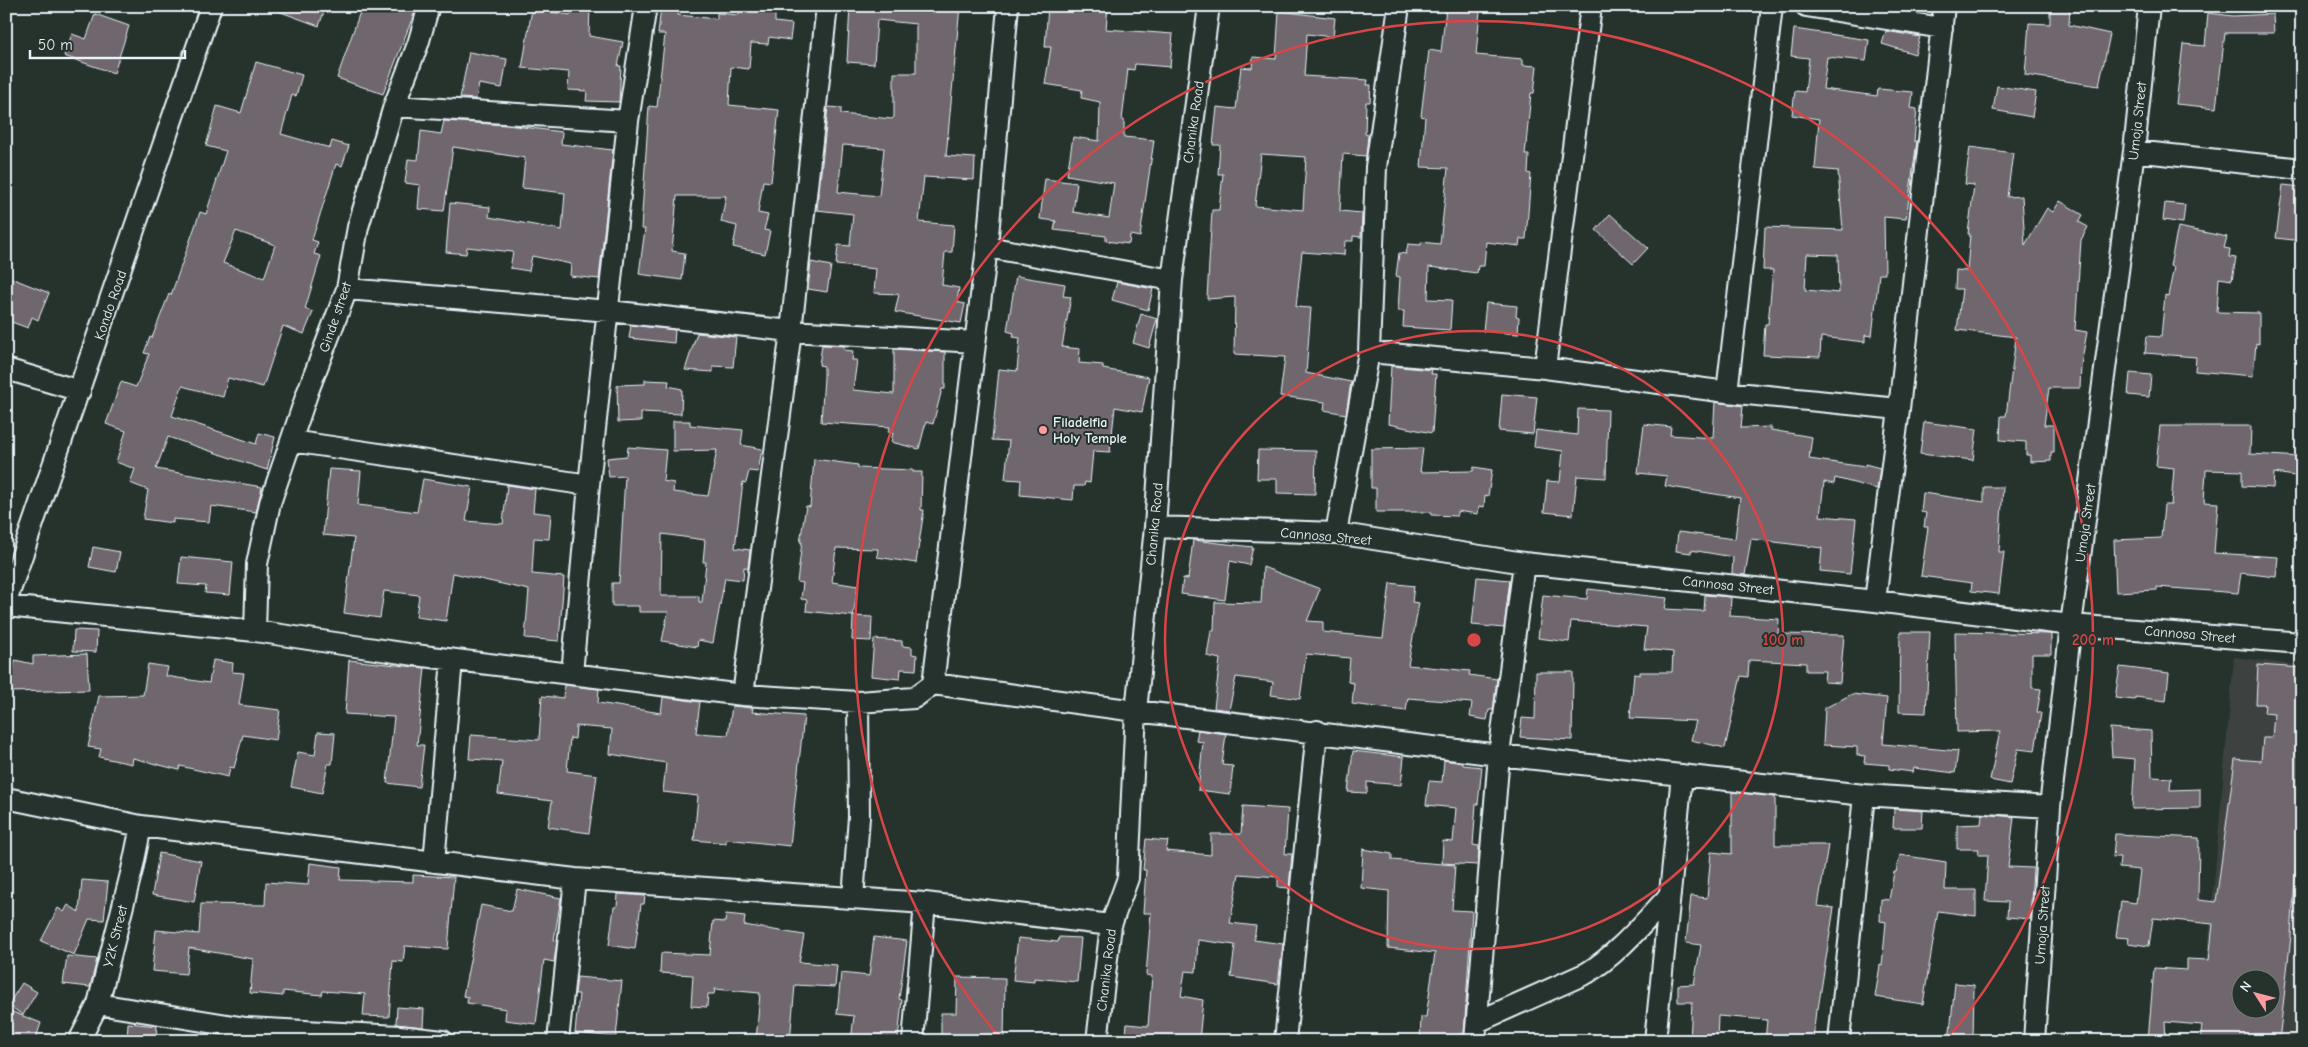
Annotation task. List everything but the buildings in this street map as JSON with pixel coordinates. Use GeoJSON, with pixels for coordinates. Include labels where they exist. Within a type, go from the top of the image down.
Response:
{"type":"FeatureCollection","features":[{"type":"Feature","properties":{"kind":"street","name":"Kondo Road"},"geometry":{"type":"LineString","coordinates":[[6,604],[211,6]]}},
{"type":"Feature","properties":{"kind":"street","name":"Ginde street"},"geometry":{"type":"LineString","coordinates":[[255,631],[257,564],[270,503],[291,440],[347,289],[358,227],[394,106],[418,44],[429,6]]}},
{"type":"Feature","properties":{"kind":"street"},"geometry":{"type":"LineString","coordinates":[[572,674],[589,484],[628,122],[646,6]]}},
{"type":"Feature","properties":{"kind":"street"},"geometry":{"type":"LineString","coordinates":[[743,695],[792,331],[827,6]]}},
{"type":"Feature","properties":{"kind":"street"},"geometry":{"type":"LineString","coordinates":[[933,684],[987,247],[1008,6]]}},
{"type":"Feature","properties":{"kind":"street","name":"Chanika Road"},"geometry":{"type":"LineString","coordinates":[[1097,1041],[1111,924],[1128,878],[1136,711],[1154,527],[1172,280],[1209,6]]}},
{"type":"Feature","properties":{"kind":"street"},"geometry":{"type":"LineString","coordinates":[[1336,534],[1369,352],[1376,167],[1399,6]]}},
{"type":"Feature","properties":{"kind":"street"},"geometry":{"type":"LineString","coordinates":[[1545,368],[1591,6]]}},
{"type":"Feature","properties":{"kind":"street"},"geometry":{"type":"LineString","coordinates":[[1727,392],[1772,6]]}},
{"type":"Feature","properties":{"kind":"street"},"geometry":{"type":"LineString","coordinates":[[1806,6],[1942,28]]}},
{"type":"Feature","properties":{"kind":"street"},"geometry":{"type":"LineString","coordinates":[[1875,601],[1899,409],[1944,6]]}},
{"type":"Feature","properties":{"kind":"street","name":"Umoja Street"},"geometry":{"type":"LineString","coordinates":[[2034,1041],[2050,806],[2071,625],[2134,151],[2149,6]]}},
{"type":"Feature","properties":{"kind":"street"},"geometry":{"type":"LineString","coordinates":[[394,106],[628,122]]}},
{"type":"Feature","properties":{"kind":"street"},"geometry":{"type":"LineString","coordinates":[[2134,151],[2302,169]]}},
{"type":"Feature","properties":{"kind":"street"},"geometry":{"type":"LineString","coordinates":[[987,247],[1172,280]]}},
{"type":"Feature","properties":{"kind":"street"},"geometry":{"type":"LineString","coordinates":[[347,289],[609,311],[792,331],[975,342]]}},
{"type":"Feature","properties":{"kind":"street"},"geometry":{"type":"LineString","coordinates":[[1369,352],[1545,368],[1727,392],[1899,409]]}},
{"type":"Feature","properties":{"kind":"street"},"geometry":{"type":"LineString","coordinates":[[6,369],[80,391]]}},
{"type":"Feature","properties":{"kind":"street"},"geometry":{"type":"LineString","coordinates":[[291,440],[589,484]]}},
{"type":"Feature","properties":{"kind":"street","name":"Cannosa Street"},"geometry":{"type":"LineString","coordinates":[[1154,527],[1336,534],[1524,563],[1875,601],[2071,625],[2302,643]]}},
{"type":"Feature","properties":{"kind":"street"},"geometry":{"type":"LineString","coordinates":[[1476,1031],[1499,755],[1524,563]]}},
{"type":"Feature","properties":{"kind":"street"},"geometry":{"type":"LineString","coordinates":[[6,604],[255,631],[452,660],[743,695],[858,702],[914,698],[933,684],[1136,711],[1317,731],[1499,755],[1864,795],[2050,806]]}},
{"type":"Feature","properties":{"kind":"street"},"geometry":{"type":"LineString","coordinates":[[434,862],[452,660]]}},
{"type":"Feature","properties":{"kind":"street"},"geometry":{"type":"LineString","coordinates":[[853,898],[859,817],[858,702]]}},
{"type":"Feature","properties":{"kind":"street"},"geometry":{"type":"LineString","coordinates":[[1285,1041],[1317,731]]}},
{"type":"Feature","properties":{"kind":"street"},"geometry":{"type":"LineString","coordinates":[[1655,1041],[1682,775]]}},
{"type":"Feature","properties":{"kind":"street"},"geometry":{"type":"LineString","coordinates":[[1839,1041],[1864,795]]}},
{"type":"Feature","properties":{"kind":"street"},"geometry":{"type":"LineString","coordinates":[[6,798],[140,826],[575,879],[925,903],[1111,924]]}},
{"type":"Feature","properties":{"kind":"street","name":"Y2K Street"},"geometry":{"type":"LineString","coordinates":[[79,1041],[98,1004],[132,870],[140,826]]}},
{"type":"Feature","properties":{"kind":"street"},"geometry":{"type":"LineString","coordinates":[[558,1041],[575,879]]}},
{"type":"Feature","properties":{"kind":"street"},"geometry":{"type":"LineString","coordinates":[[1476,1031],[1600,965],[1670,895]]}},
{"type":"Feature","properties":{"kind":"street"},"geometry":{"type":"LineString","coordinates":[[913,1041],[925,903]]}},
{"type":"Feature","properties":{"kind":"street"},"geometry":{"type":"LineString","coordinates":[[98,1004],[246,1028],[443,1041]]}},
{"type":"Feature","properties":{"kind":"shaded area"},"geometry":{"type":"Polygon","coordinates":[[[2234,657],[2302,666],[2302,1041],[2200,1041],[2234,657]]]}},
{"type":"Feature","properties":{"kind":"place","name":"Filadelfia Holy Temple"},"geometry":{"type":"Point","coordinates":[1043,430]}}]}
